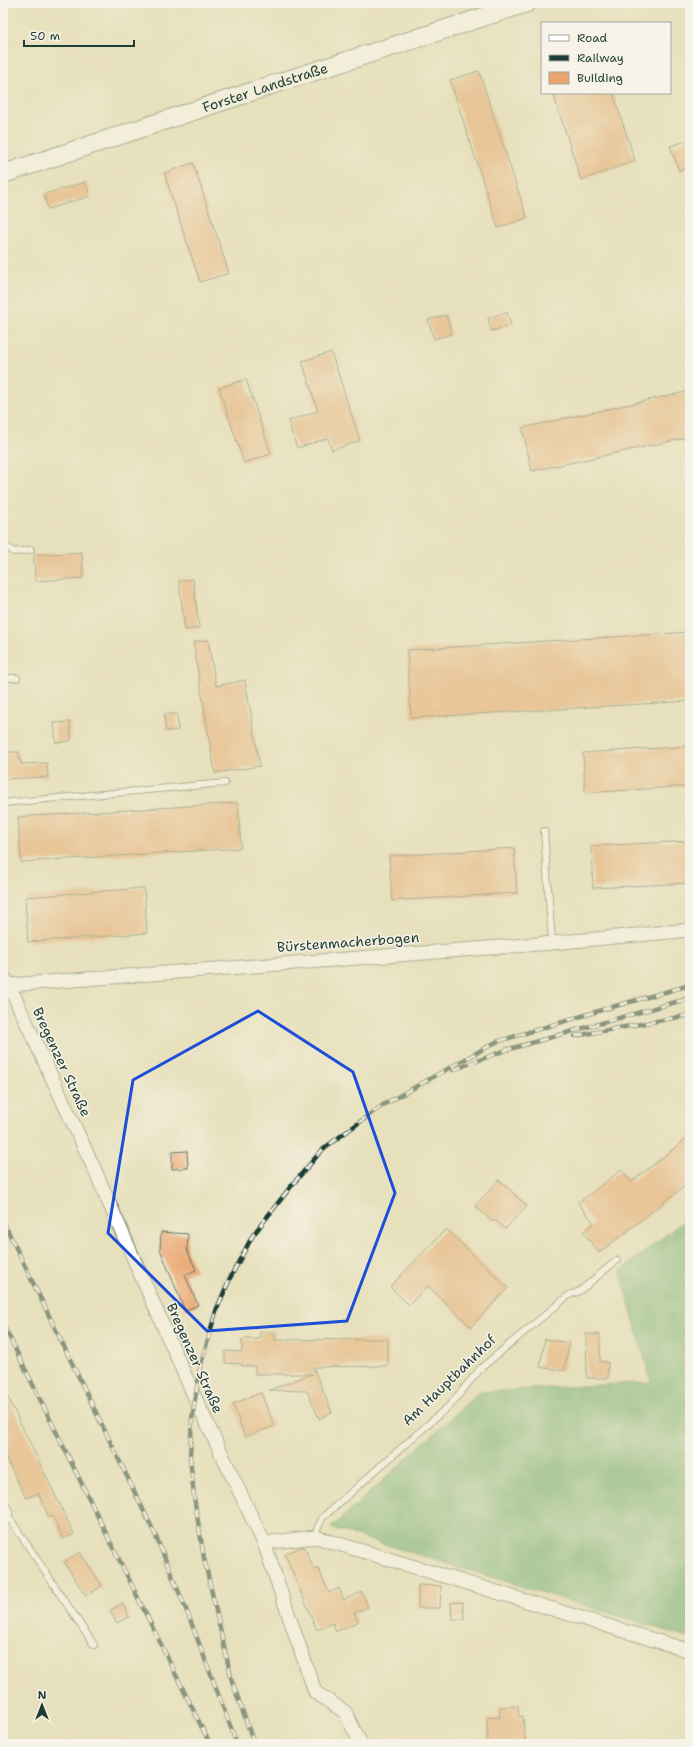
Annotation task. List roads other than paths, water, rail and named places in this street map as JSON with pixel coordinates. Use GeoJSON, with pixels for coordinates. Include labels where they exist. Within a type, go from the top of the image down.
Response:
{"type":"FeatureCollection","features":[{"type":"Feature","properties":{"kind":"main road","name":"Forster Landstraße"},"geometry":{"type":"LineString","coordinates":[[3,174],[527,3]]}},
{"type":"Feature","properties":{"kind":"street","name":"Bürstenmacherbogen"},"geometry":{"type":"LineString","coordinates":[[6,981],[552,942],[690,930]]}},
{"type":"Feature","properties":{"kind":"street","name":"Bregenzer Straße"},"geometry":{"type":"LineString","coordinates":[[6,981],[95,1171],[195,1398],[264,1543],[315,1692],[345,1712],[361,1744]]}},
{"type":"Feature","properties":{"kind":"street"},"geometry":{"type":"LineString","coordinates":[[264,1543],[316,1537],[690,1652]]}},
{"type":"Feature","properties":{"kind":"lane"},"geometry":{"type":"LineString","coordinates":[[3,544],[14,552],[31,550]]}},
{"type":"Feature","properties":{"kind":"lane"},"geometry":{"type":"LineString","coordinates":[[3,678],[17,678]]}},
{"type":"Feature","properties":{"kind":"lane"},"geometry":{"type":"LineString","coordinates":[[3,803],[225,783]]}},
{"type":"Feature","properties":{"kind":"lane"},"geometry":{"type":"LineString","coordinates":[[544,831],[552,942]]}},
{"type":"Feature","properties":{"kind":"lane","name":"Am Hauptbahnhof"},"geometry":{"type":"LineString","coordinates":[[316,1537],[317,1529],[323,1517],[451,1404],[481,1368],[569,1295],[580,1291],[617,1260]]}},
{"type":"Feature","properties":{"kind":"lane"},"geometry":{"type":"LineString","coordinates":[[4,1512],[94,1645]]}},
{"type":"Feature","properties":{"kind":"railway"},"geometry":{"type":"LineString","coordinates":[[254,1744],[232,1681],[204,1558],[194,1497],[190,1456],[192,1419],[200,1368],[216,1311],[230,1278],[253,1235],[292,1185],[323,1149],[383,1105],[496,1042],[690,985]]}},
{"type":"Feature","properties":{"kind":"railway"},"geometry":{"type":"LineString","coordinates":[[453,1070],[506,1050],[690,998]]}},
{"type":"Feature","properties":{"kind":"railway"},"geometry":{"type":"LineString","coordinates":[[575,1036],[690,1015]]}},
{"type":"Feature","properties":{"kind":"railway"},"geometry":{"type":"LineString","coordinates":[[3,1221],[154,1532],[188,1614],[237,1744]]}},
{"type":"Feature","properties":{"kind":"railway"},"geometry":{"type":"LineString","coordinates":[[3,1324],[210,1744]]}}]}
